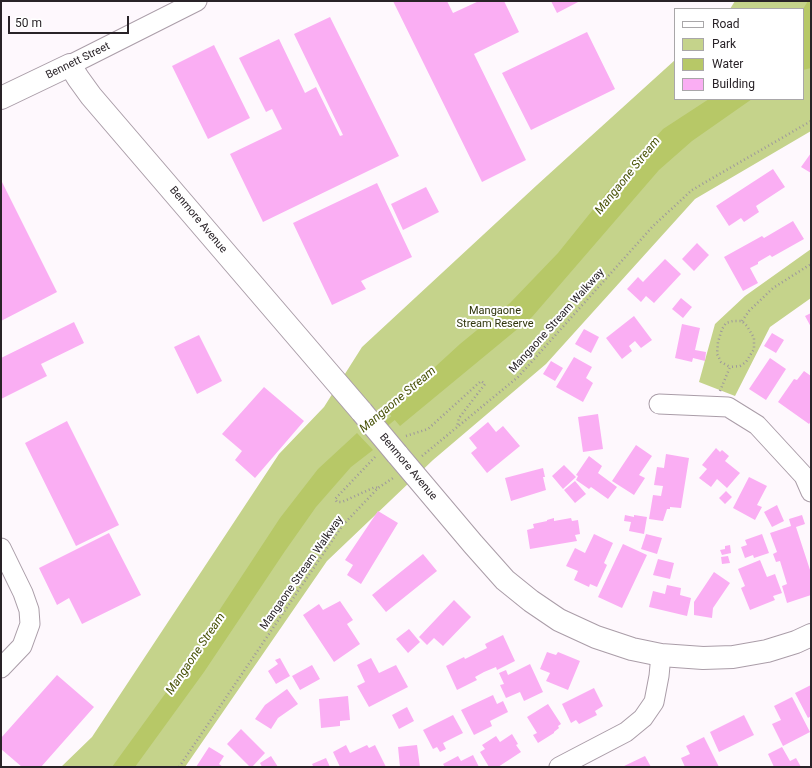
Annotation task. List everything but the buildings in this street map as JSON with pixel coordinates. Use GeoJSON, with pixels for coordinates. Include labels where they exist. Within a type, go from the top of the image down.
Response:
{"type":"FeatureCollection","features":[{"type":"Feature","properties":{"kind":"street","name":"Bennett Street"},"geometry":{"type":"LineString","coordinates":[[1,98],[197,1]]}},
{"type":"Feature","properties":{"kind":"street","name":"Benmore Avenue"},"geometry":{"type":"LineString","coordinates":[[70,65],[91,96],[505,580],[531,601],[559,620],[596,637],[632,649],[661,655],[703,658],[733,657],[767,651],[796,642],[811,635]]}},
{"type":"Feature","properties":{"kind":"street"},"geometry":{"type":"LineString","coordinates":[[659,404],[728,407],[757,425],[804,476],[811,492]]}},
{"type":"Feature","properties":{"kind":"street"},"geometry":{"type":"LineString","coordinates":[[1,548],[24,593],[29,610],[30,624],[22,646],[1,668]]}},
{"type":"Feature","properties":{"kind":"street"},"geometry":{"type":"LineString","coordinates":[[559,767],[626,732],[643,718],[654,702],[661,655]]}},
{"type":"Feature","properties":{"kind":"path","name":"Mangaone Stream Walkway"},"geometry":{"type":"LineString","coordinates":[[179,767],[342,526],[403,461],[518,377],[653,226],[692,190],[811,121]]}},
{"type":"Feature","properties":{"kind":"path"},"geometry":{"type":"LineString","coordinates":[[742,321],[749,311],[773,288],[811,264]]}},
{"type":"Feature","properties":{"kind":"path"},"geometry":{"type":"LineString","coordinates":[[742,321],[747,326],[754,338],[754,349],[746,362],[740,366],[730,367],[721,362],[717,354],[718,342],[722,329],[726,323],[742,321]]}},
{"type":"Feature","properties":{"kind":"path"},"geometry":{"type":"LineString","coordinates":[[720,407],[720,390],[730,367]]}},
{"type":"Feature","properties":{"kind":"green space","name":"Mangaone Stream Reserve"},"geometry":{"type":"Polygon","coordinates":[[[735,1],[811,1],[811,131],[695,199],[546,364],[433,460],[327,561],[185,767],[61,767],[92,737],[279,454],[324,407],[362,347],[674,61],[674,100],[804,100],[804,8],[731,8],[735,1]]]}},
{"type":"Feature","properties":{"kind":"green space"},"geometry":{"type":"Polygon","coordinates":[[[811,249],[811,298],[770,327],[735,396],[699,382],[715,324],[745,296],[811,249]]]}},
{"type":"Feature","properties":{"kind":"water"},"geometry":{"type":"Polygon","coordinates":[[[808,1],[811,1],[811,68],[804,70],[804,8],[808,1]]]}},
{"type":"Feature","properties":{"kind":"water"},"geometry":{"type":"Polygon","coordinates":[[[707,100],[751,100],[692,141],[659,170],[532,317],[400,426],[387,411],[460,344],[510,303],[558,253],[608,191],[663,129],[707,100]]]}},
{"type":"Feature","properties":{"kind":"water"},"geometry":{"type":"Polygon","coordinates":[[[357,433],[373,450],[351,467],[316,507],[204,672],[135,767],[112,767],[178,676],[280,518],[318,469],[357,433]]]}},
{"type":"Feature","properties":{"kind":"waterway","name":"Mangaone Stream"},"geometry":{"type":"LineString","coordinates":[[381,428],[398,414]]}}]}
